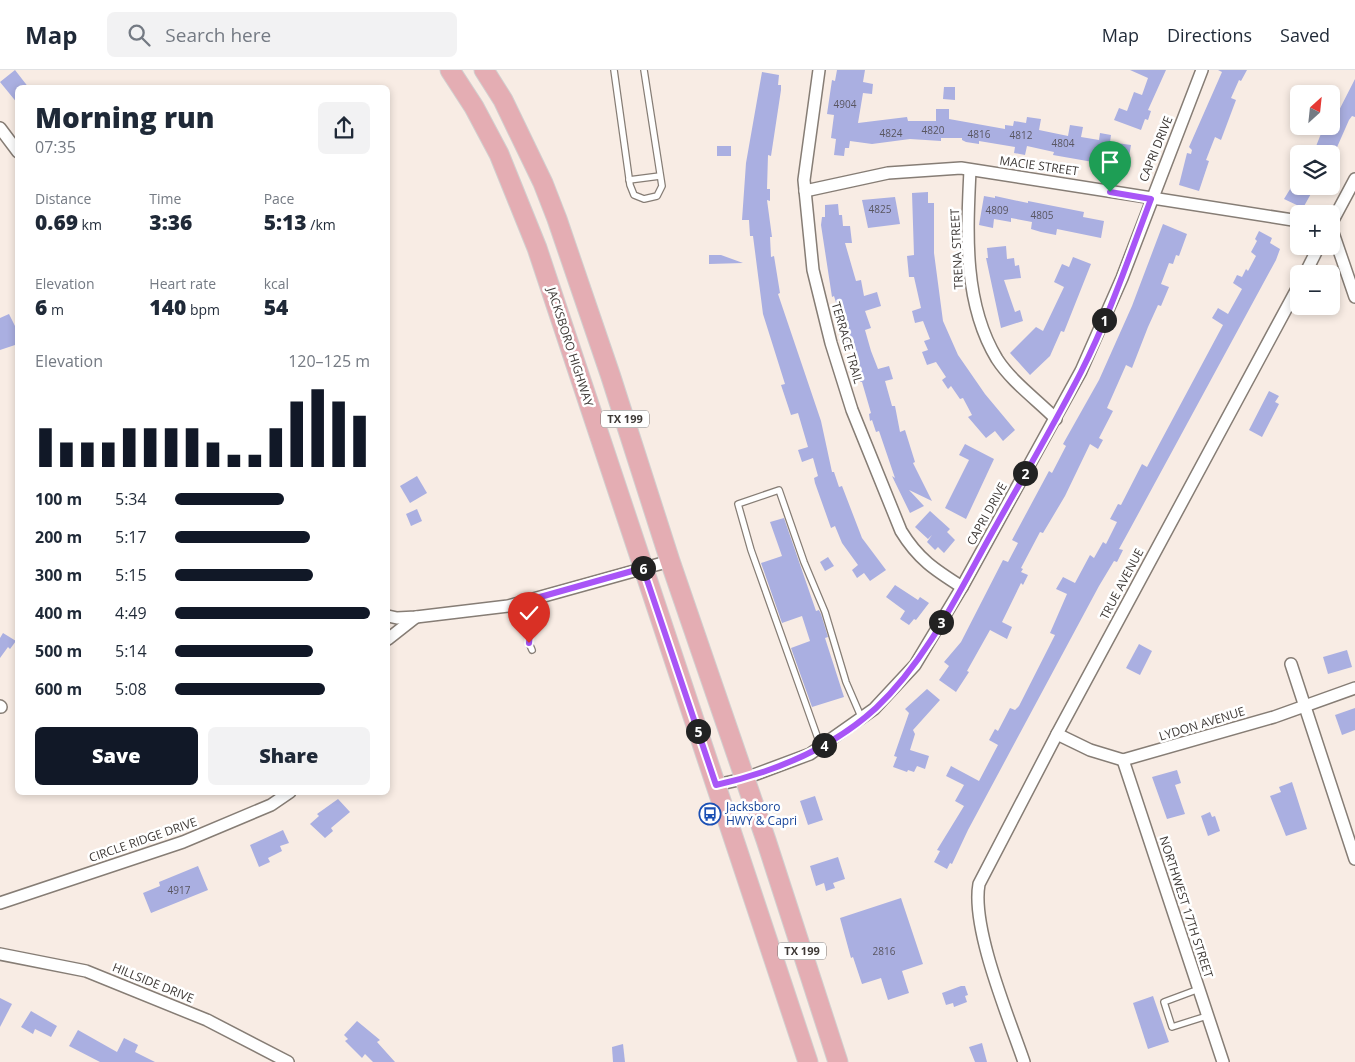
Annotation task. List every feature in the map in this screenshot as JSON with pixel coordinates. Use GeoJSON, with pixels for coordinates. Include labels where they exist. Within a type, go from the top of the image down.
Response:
{"type":"FeatureCollection","features":[{"type":"Feature","properties":{"kind":"main road","name":"JACKSBORO HIGHWAY"},"geometry":{"type":"LineString","coordinates":[[450,70],[474,107],[499,154],[537,248],[808,1062]]}},
{"type":"Feature","properties":{"kind":"main road","name":"TX 199"},"geometry":{"type":"LineString","coordinates":[[484,70],[503,100],[543,183],[610,374],[670,561],[766,840],[838,1062]]}},
{"type":"Feature","properties":{"kind":"street","name":"TERRACE TRAIL"},"geometry":{"type":"LineString","coordinates":[[818,70],[804,191],[813,270],[831,343],[856,418],[901,531],[908,543],[926,564],[962,587]]}},
{"type":"Feature","properties":{"kind":"street","name":"CAPRI DRIVE"},"geometry":{"type":"LineString","coordinates":[[716,785],[744,779],[810,754],[862,719],[894,690],[915,665],[962,587],[1081,371],[1118,286],[1202,70]]}},
{"type":"Feature","properties":{"kind":"street"},"geometry":{"type":"LineString","coordinates":[[0,128],[15,148]]}},
{"type":"Feature","properties":{"kind":"street","name":"MACIE STREET"},"geometry":{"type":"LineString","coordinates":[[804,191],[888,173],[962,168],[1290,220]]}},
{"type":"Feature","properties":{"kind":"street","name":"TRENA STREET"},"geometry":{"type":"LineString","coordinates":[[970,170],[968,226],[974,303],[998,359],[1013,380],[1056,419]]}},
{"type":"Feature","properties":{"kind":"street"},"geometry":{"type":"LineString","coordinates":[[1340,208],[1355,179]]}},
{"type":"Feature","properties":{"kind":"street"},"geometry":{"type":"LineString","coordinates":[[1340,253],[1355,297]]}},
{"type":"Feature","properties":{"kind":"street","name":"TRUE AVENUE"},"geometry":{"type":"LineString","coordinates":[[1024,1062],[1005,1008],[979,922],[976,898],[979,884],[1057,734],[1290,301]]}},
{"type":"Feature","properties":{"kind":"street"},"geometry":{"type":"LineString","coordinates":[[390,616],[416,617],[508,606],[670,561]]}},
{"type":"Feature","properties":{"kind":"street"},"geometry":{"type":"LineString","coordinates":[[390,637],[416,617]]}},
{"type":"Feature","properties":{"kind":"street"},"geometry":{"type":"LineString","coordinates":[[1291,664],[1355,859]]}},
{"type":"Feature","properties":{"kind":"street","name":"LYDON AVENUE"},"geometry":{"type":"LineString","coordinates":[[1123,760],[1160,751],[1305,706],[1355,688]]}},
{"type":"Feature","properties":{"kind":"street"},"geometry":{"type":"LineString","coordinates":[[1057,734],[1090,750],[1123,760]]}},
{"type":"Feature","properties":{"kind":"street","name":"NORTHWEST 17TH STREET"},"geometry":{"type":"LineString","coordinates":[[1123,760],[1224,1062]]}},
{"type":"Feature","properties":{"kind":"street","name":"CIRCLE RIDGE DRIVE"},"geometry":{"type":"LineString","coordinates":[[0,903],[183,842],[271,804],[285,795]]}},
{"type":"Feature","properties":{"kind":"street","name":"HILLSIDE DRIVE"},"geometry":{"type":"LineString","coordinates":[[0,954],[86,971],[207,1020],[288,1062]]}},
{"type":"Feature","properties":{"kind":"lane"},"geometry":{"type":"LineString","coordinates":[[614,70],[629,180],[634,194],[644,199],[657,196],[662,186],[644,70]]}},
{"type":"Feature","properties":{"kind":"lane"},"geometry":{"type":"LineString","coordinates":[[629,180],[660,176]]}},
{"type":"Feature","properties":{"kind":"lane"},"geometry":{"type":"LineString","coordinates":[[821,747],[751,550],[738,504],[779,490],[825,612],[846,682],[862,719]]}},
{"type":"Feature","properties":{"kind":"lane"},"geometry":{"type":"LineString","coordinates":[[532,650],[529,643],[533,599]]}},
{"type":"Feature","properties":{"kind":"lane"},"geometry":{"type":"LineString","coordinates":[[1199,989],[1164,1002],[1172,1027],[1208,1015]]}},
{"type":"Feature","properties":{"kind":"building"},"geometry":{"type":"Polygon","coordinates":[[[15,70],[27,85],[15,85],[15,100],[0,82],[15,70]]]}},
{"type":"Feature","properties":{"kind":"building"},"geometry":{"type":"Polygon","coordinates":[[[837,70],[865,70],[863,82],[873,84],[872,94],[863,93],[858,123],[907,117],[908,121],[936,121],[936,109],[949,109],[949,119],[1005,129],[1005,125],[1013,126],[1014,121],[1026,123],[1027,117],[1041,119],[1039,130],[1068,136],[1070,125],[1083,127],[1081,137],[1099,140],[1100,133],[1111,135],[1110,142],[1131,145],[1127,168],[1053,155],[1054,152],[1027,146],[1025,155],[1014,153],[1015,147],[979,141],[979,144],[966,142],[962,138],[941,138],[941,141],[910,139],[872,144],[850,141],[849,148],[845,148],[844,156],[834,155],[836,139],[831,138],[834,115],[827,114],[832,80],[835,81],[837,70]]]}},
{"type":"Feature","properties":{"kind":"building"},"geometry":{"type":"Polygon","coordinates":[[[1130,70],[1166,70],[1148,110],[1151,111],[1148,120],[1145,119],[1141,130],[1114,120],[1119,108],[1127,111],[1134,92],[1142,95],[1148,78],[1130,70]]]}},
{"type":"Feature","properties":{"kind":"building"},"geometry":{"type":"Polygon","coordinates":[[[1218,70],[1247,70],[1241,81],[1239,80],[1231,98],[1236,100],[1221,140],[1215,137],[1206,160],[1209,161],[1199,191],[1179,185],[1187,153],[1191,154],[1192,150],[1189,147],[1222,72],[1218,70]]]}},
{"type":"Feature","properties":{"kind":"building"},"geometry":{"type":"Polygon","coordinates":[[[762,72],[779,75],[778,85],[781,85],[771,156],[768,155],[767,189],[770,189],[770,201],[767,200],[772,237],[770,237],[771,257],[774,256],[780,293],[778,294],[821,421],[832,472],[834,472],[839,487],[842,486],[862,538],[886,570],[870,581],[864,573],[857,578],[852,570],[858,565],[842,543],[835,526],[831,528],[815,483],[814,478],[818,476],[813,458],[802,462],[798,450],[808,447],[798,413],[791,415],[781,385],[785,384],[763,314],[753,236],[750,236],[749,220],[742,220],[746,163],[762,72]]]}},
{"type":"Feature","properties":{"kind":"building"},"geometry":{"type":"Polygon","coordinates":[[[1355,79],[1355,117],[1352,116],[1349,120],[1338,145],[1317,145],[1320,135],[1340,135],[1340,108],[1355,79]]]}},
{"type":"Feature","properties":{"kind":"building"},"geometry":{"type":"Polygon","coordinates":[[[944,87],[955,87],[955,100],[943,99],[944,87]]]}},
{"type":"Feature","properties":{"kind":"building"},"geometry":{"type":"Polygon","coordinates":[[[717,146],[731,146],[731,156],[717,156],[717,146]]]}},
{"type":"Feature","properties":{"kind":"building"},"geometry":{"type":"Polygon","coordinates":[[[1290,189],[1290,195],[1310,195],[1305,205],[1297,205],[1284,199],[1290,189]]]}},
{"type":"Feature","properties":{"kind":"building"},"geometry":{"type":"Polygon","coordinates":[[[928,192],[928,203],[934,203],[934,253],[943,321],[958,355],[985,394],[1015,430],[1003,441],[995,431],[986,438],[968,417],[972,415],[963,398],[960,399],[951,386],[948,389],[942,380],[946,377],[936,362],[927,365],[922,352],[928,350],[924,341],[930,339],[923,321],[915,323],[912,311],[921,308],[914,277],[909,277],[907,256],[914,255],[912,193],[928,192]]]}},
{"type":"Feature","properties":{"kind":"building"},"geometry":{"type":"Polygon","coordinates":[[[984,196],[995,198],[995,196],[1028,203],[1028,201],[1084,212],[1083,217],[1104,221],[1101,238],[1057,229],[1056,235],[1041,232],[1031,229],[1032,222],[1011,218],[1011,222],[994,219],[993,228],[979,225],[984,196]]]}},
{"type":"Feature","properties":{"kind":"building"},"geometry":{"type":"Polygon","coordinates":[[[895,197],[900,224],[868,228],[862,200],[895,197]]]}},
{"type":"Feature","properties":{"kind":"building"},"geometry":{"type":"Polygon","coordinates":[[[838,204],[843,226],[850,226],[852,243],[845,243],[856,281],[861,280],[864,296],[877,292],[881,306],[865,311],[871,328],[865,330],[871,351],[878,369],[889,366],[893,379],[885,381],[892,406],[895,406],[900,432],[905,430],[915,462],[913,463],[932,501],[909,490],[924,506],[910,513],[892,476],[895,478],[879,431],[876,432],[872,420],[870,421],[869,414],[871,413],[855,366],[858,365],[850,341],[847,342],[845,334],[843,335],[840,323],[842,322],[834,296],[832,297],[821,225],[822,217],[825,217],[825,205],[838,204]]]}},
{"type":"Feature","properties":{"kind":"building"},"geometry":{"type":"Polygon","coordinates":[[[1163,224],[1187,234],[1179,256],[1176,255],[1173,264],[1169,263],[1161,284],[1169,287],[1161,306],[1158,305],[1132,368],[1126,365],[1107,408],[1113,411],[1099,438],[1103,440],[1098,449],[1090,444],[1065,496],[1043,533],[1040,532],[1021,568],[1023,569],[1021,572],[1028,575],[1023,585],[1021,583],[1002,622],[1012,627],[1007,639],[990,630],[967,671],[969,672],[956,692],[939,680],[949,666],[944,662],[961,642],[1003,560],[1008,562],[1018,543],[1012,540],[1049,471],[1052,473],[1066,446],[1063,444],[1099,380],[1132,306],[1163,224]]]}},
{"type":"Feature","properties":{"kind":"building"},"geometry":{"type":"Polygon","coordinates":[[[1259,231],[1272,238],[1270,243],[1280,249],[1276,260],[1119,549],[1123,550],[1117,562],[1114,561],[1099,586],[968,830],[952,864],[950,863],[947,869],[934,862],[940,851],[937,850],[964,806],[955,801],[964,785],[946,776],[951,766],[979,781],[998,745],[989,740],[995,729],[998,731],[1010,708],[1015,710],[1019,706],[1055,635],[1050,633],[1067,594],[1056,589],[1063,577],[1075,583],[1090,555],[1094,558],[1103,542],[1106,544],[1117,522],[1110,519],[1118,504],[1121,505],[1142,464],[1147,467],[1223,325],[1212,318],[1218,308],[1228,314],[1242,289],[1233,283],[1237,275],[1242,277],[1246,269],[1248,271],[1256,256],[1251,252],[1257,241],[1255,239],[1259,231]]]}},
{"type":"Feature","properties":{"kind":"building"},"geometry":{"type":"Polygon","coordinates":[[[1006,246],[1007,259],[1014,258],[1015,266],[1019,265],[1021,278],[1004,280],[1015,312],[1020,310],[1023,321],[1001,328],[986,258],[988,258],[987,248],[1006,246]]]}},
{"type":"Feature","properties":{"kind":"building"},"geometry":{"type":"Polygon","coordinates":[[[709,255],[721,255],[743,263],[709,264],[709,255]]]}},
{"type":"Feature","properties":{"kind":"building"},"geometry":{"type":"Polygon","coordinates":[[[1073,257],[1091,264],[1064,332],[1061,331],[1050,356],[1030,375],[1010,353],[1036,327],[1043,331],[1064,287],[1054,282],[1062,264],[1069,267],[1073,257]]]}},
{"type":"Feature","properties":{"kind":"building"},"geometry":{"type":"Polygon","coordinates":[[[9,314],[15,326],[15,345],[0,350],[0,318],[9,314]]]}},
{"type":"Feature","properties":{"kind":"building"},"geometry":{"type":"Polygon","coordinates":[[[1269,391],[1279,396],[1275,402],[1279,404],[1262,437],[1249,430],[1269,391]]]}},
{"type":"Feature","properties":{"kind":"building"},"geometry":{"type":"Polygon","coordinates":[[[965,444],[994,459],[966,519],[945,508],[969,460],[959,455],[965,444]]]}},
{"type":"Feature","properties":{"kind":"building"},"geometry":{"type":"Polygon","coordinates":[[[417,476],[427,493],[410,503],[400,486],[417,476]]]}},
{"type":"Feature","properties":{"kind":"building"},"geometry":{"type":"Polygon","coordinates":[[[417,509],[422,521],[411,526],[406,514],[417,509]]]}},
{"type":"Feature","properties":{"kind":"building"},"geometry":{"type":"Polygon","coordinates":[[[930,511],[950,529],[947,532],[955,540],[944,553],[938,547],[935,550],[927,542],[932,535],[928,539],[915,527],[930,511]]]}},
{"type":"Feature","properties":{"kind":"building"},"geometry":{"type":"Polygon","coordinates":[[[784,518],[816,611],[819,610],[821,614],[828,637],[825,638],[844,697],[812,707],[791,648],[810,641],[802,616],[782,623],[761,563],[782,556],[770,522],[784,518]]]}},
{"type":"Feature","properties":{"kind":"building"},"geometry":{"type":"Polygon","coordinates":[[[828,557],[834,566],[825,571],[820,562],[828,557]]]}},
{"type":"Feature","properties":{"kind":"building"},"geometry":{"type":"Polygon","coordinates":[[[895,585],[918,600],[920,597],[929,603],[916,620],[914,619],[909,625],[900,619],[905,611],[886,597],[895,585]]]}},
{"type":"Feature","properties":{"kind":"building"},"geometry":{"type":"Polygon","coordinates":[[[3,633],[15,640],[15,642],[10,649],[8,647],[0,658],[0,638],[3,633]]]}},
{"type":"Feature","properties":{"kind":"building"},"geometry":{"type":"Polygon","coordinates":[[[1139,644],[1152,651],[1140,675],[1126,668],[1139,644]]]}},
{"type":"Feature","properties":{"kind":"building"},"geometry":{"type":"Polygon","coordinates":[[[1347,650],[1352,667],[1328,674],[1323,657],[1347,650]]]}},
{"type":"Feature","properties":{"kind":"building"},"geometry":{"type":"Polygon","coordinates":[[[927,689],[940,700],[913,730],[915,734],[910,750],[929,756],[925,769],[917,766],[914,772],[908,770],[907,772],[893,767],[897,757],[894,756],[909,713],[905,709],[927,689]]]}},
{"type":"Feature","properties":{"kind":"building"},"geometry":{"type":"Polygon","coordinates":[[[1355,708],[1355,730],[1342,735],[1335,715],[1355,708]]]}},
{"type":"Feature","properties":{"kind":"building"},"geometry":{"type":"Polygon","coordinates":[[[1177,770],[1181,783],[1175,785],[1185,814],[1167,819],[1152,777],[1177,770]]]}},
{"type":"Feature","properties":{"kind":"building"},"geometry":{"type":"Polygon","coordinates":[[[1292,782],[1307,829],[1286,836],[1270,796],[1281,792],[1279,787],[1292,782]]]}},
{"type":"Feature","properties":{"kind":"building"},"geometry":{"type":"Polygon","coordinates":[[[815,796],[823,820],[808,825],[800,801],[815,796]]]}},
{"type":"Feature","properties":{"kind":"building"},"geometry":{"type":"Polygon","coordinates":[[[338,799],[350,812],[331,828],[333,831],[325,838],[310,824],[319,816],[317,814],[338,799]]]}},
{"type":"Feature","properties":{"kind":"building"},"geometry":{"type":"Polygon","coordinates":[[[1210,812],[1212,817],[1215,816],[1220,831],[1208,836],[1201,816],[1210,812]]]}},
{"type":"Feature","properties":{"kind":"building"},"geometry":{"type":"Polygon","coordinates":[[[283,830],[289,843],[280,846],[282,851],[268,858],[270,862],[259,867],[250,845],[283,830]]]}},
{"type":"Feature","properties":{"kind":"building"},"geometry":{"type":"Polygon","coordinates":[[[838,857],[845,879],[833,883],[835,888],[826,891],[824,883],[816,886],[810,866],[838,857]]]}},
{"type":"Feature","properties":{"kind":"building"},"geometry":{"type":"Polygon","coordinates":[[[198,866],[208,890],[151,913],[143,893],[160,886],[159,882],[198,866]]]}},
{"type":"Feature","properties":{"kind":"building"},"geometry":{"type":"Polygon","coordinates":[[[901,898],[923,964],[902,971],[909,993],[888,1000],[881,978],[862,984],[853,957],[851,958],[840,918],[901,898]]]}},
{"type":"Feature","properties":{"kind":"building"},"geometry":{"type":"Polygon","coordinates":[[[965,986],[968,995],[965,996],[967,1002],[954,1007],[953,1003],[946,1005],[942,993],[965,986]]]}},
{"type":"Feature","properties":{"kind":"building"},"geometry":{"type":"Polygon","coordinates":[[[1153,996],[1169,1042],[1148,1049],[1133,1003],[1153,996]]]}},
{"type":"Feature","properties":{"kind":"building"},"geometry":{"type":"Polygon","coordinates":[[[0,998],[12,1004],[0,1027],[0,998]]]}},
{"type":"Feature","properties":{"kind":"building"},"geometry":{"type":"Polygon","coordinates":[[[31,1011],[57,1026],[51,1037],[35,1029],[33,1034],[21,1027],[31,1011]]]}},
{"type":"Feature","properties":{"kind":"building"},"geometry":{"type":"Polygon","coordinates":[[[357,1021],[380,1040],[377,1042],[395,1062],[373,1062],[365,1054],[362,1058],[345,1041],[348,1039],[344,1035],[357,1021]]]}},
{"type":"Feature","properties":{"kind":"building"},"geometry":{"type":"Polygon","coordinates":[[[78,1030],[117,1052],[124,1038],[138,1045],[135,1052],[155,1062],[100,1062],[69,1046],[78,1030]]]}},
{"type":"Feature","properties":{"kind":"building"},"geometry":{"type":"Polygon","coordinates":[[[982,1043],[987,1062],[975,1062],[969,1047],[982,1043]]]}},
{"type":"Feature","properties":{"kind":"building"},"geometry":{"type":"Polygon","coordinates":[[[623,1044],[625,1062],[613,1062],[612,1047],[623,1044]]]}},
{"type":"Feature","properties":{"kind":"place","name":"Jacksboro HWY & Capri"},"geometry":{"type":"Point","coordinates":[710,814]}},
{"type":"Feature","properties":{"kind":"route"},"geometry":{"type":"LineString","coordinates":[[529,643],[533,599],[643,568],[716,785],[744,779],[810,754],[837,737],[874,709],[894,690],[915,665],[962,587],[1081,371],[1122,278],[1151,199],[1110,192]]}}]}
